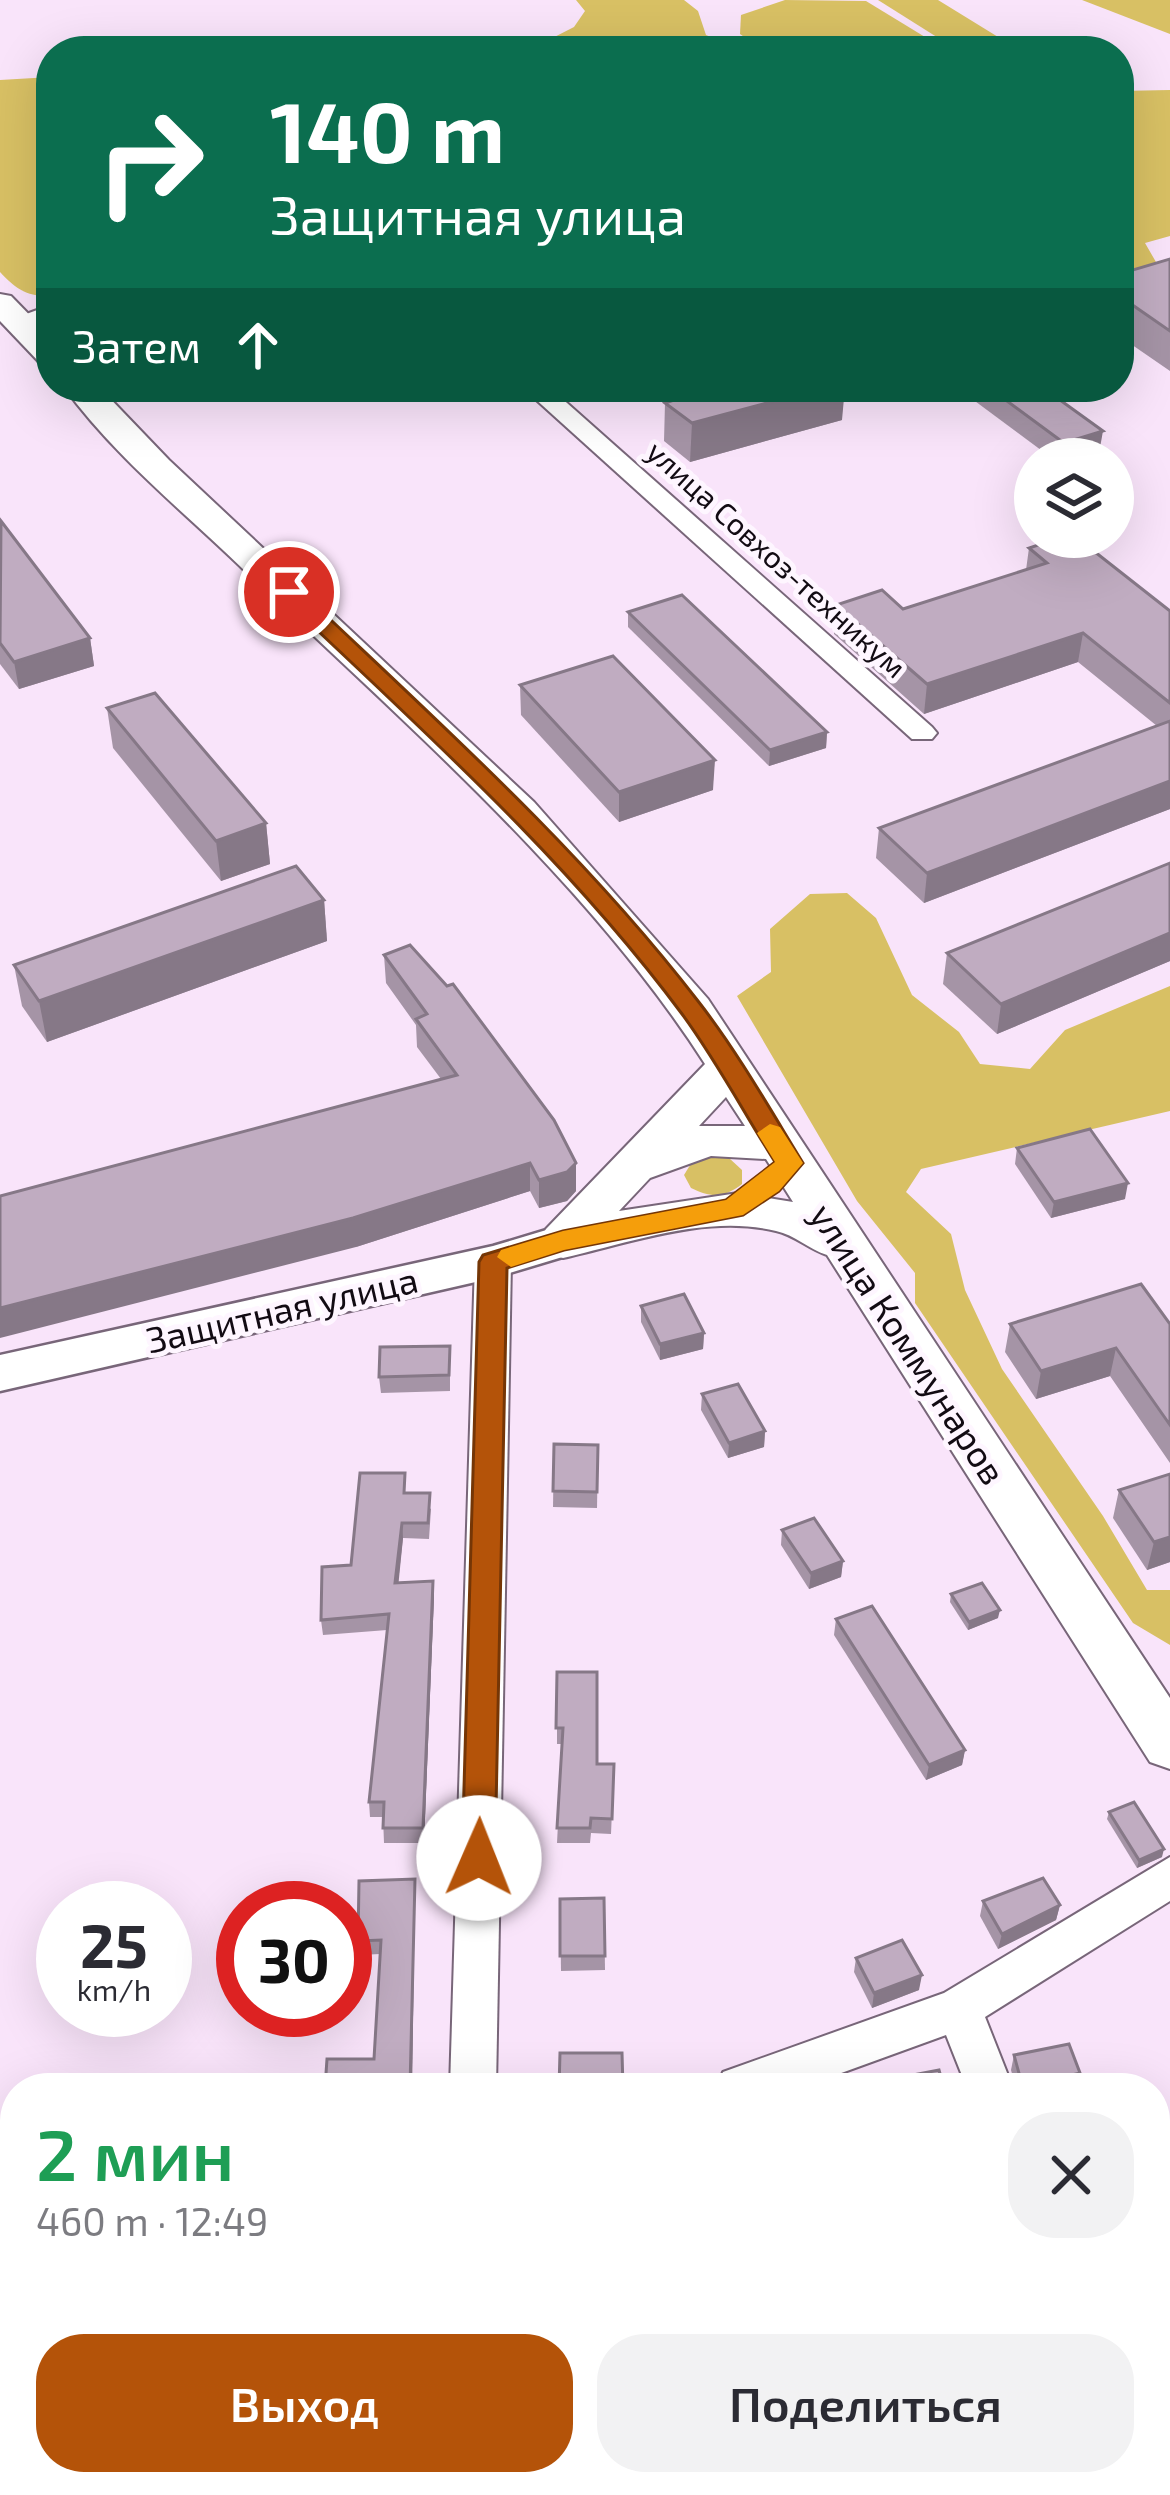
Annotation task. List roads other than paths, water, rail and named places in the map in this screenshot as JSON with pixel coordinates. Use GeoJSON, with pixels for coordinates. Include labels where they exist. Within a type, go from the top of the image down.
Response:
{"type":"FeatureCollection","features":[{"type":"Feature","properties":{"kind":"main road"},"geometry":{"type":"LineString","coordinates":[[9,312],[36,340]]}},
{"type":"Feature","properties":{"kind":"main road","name":"улица Коммунаров"},"geometry":{"type":"LineString","coordinates":[[95,402],[157,467],[520,811],[692,1010],[845,1248],[1162,1717]]}},
{"type":"Feature","properties":{"kind":"main road"},"geometry":{"type":"LineString","coordinates":[[563,1241],[728,1068]]}},
{"type":"Feature","properties":{"kind":"main road"},"geometry":{"type":"LineString","coordinates":[[629,1172],[707,1139],[783,1154],[770,1185],[734,1208]]}},
{"type":"Feature","properties":{"kind":"main road"},"geometry":{"type":"LineString","coordinates":[[563,1241],[734,1208],[788,1212],[811,1222],[845,1248]]}},
{"type":"Feature","properties":{"kind":"street","name":"улица Совхоз-техникум"},"geometry":{"type":"LineString","coordinates":[[551,402],[922,733]]}},
{"type":"Feature","properties":{"kind":"street","name":"Защитная улица"},"geometry":{"type":"LineString","coordinates":[[0,1373],[493,1262],[563,1241]]}},
{"type":"Feature","properties":{"kind":"street"},"geometry":{"type":"LineString","coordinates":[[473,2073],[493,1262]]}},
{"type":"Feature","properties":{"kind":"street"},"geometry":{"type":"LineString","coordinates":[[782,2073],[959,2009],[1170,1877]]}},
{"type":"Feature","properties":{"kind":"street"},"geometry":{"type":"LineString","coordinates":[[959,2009],[984,2073]]}}]}
